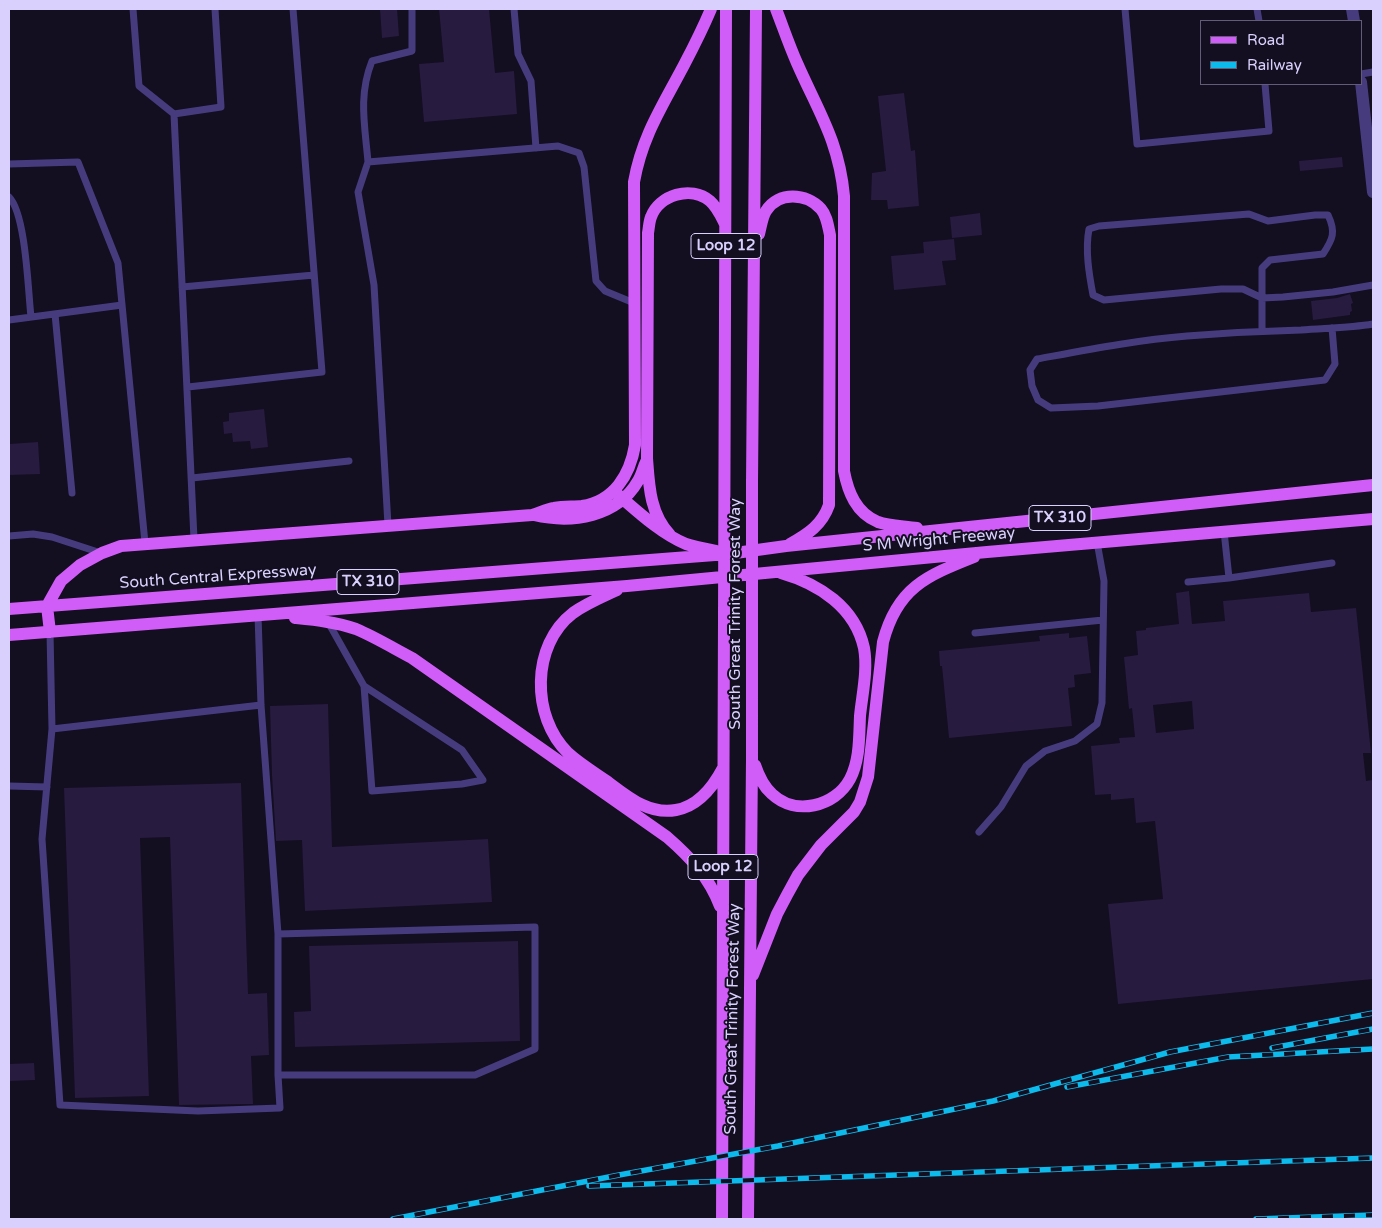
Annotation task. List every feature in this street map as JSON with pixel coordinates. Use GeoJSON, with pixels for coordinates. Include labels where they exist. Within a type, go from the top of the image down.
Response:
{"type":"FeatureCollection","features":[{"type":"Feature","properties":{"kind":"main road"},"geometry":{"type":"LineString","coordinates":[[618,495],[633,459],[635,446],[634,182],[638,162],[650,126],[685,63],[711,9]]}},
{"type":"Feature","properties":{"kind":"main road","name":"South Great Trinity Forest Way"},"geometry":{"type":"LineString","coordinates":[[722,1219],[726,9]]}},
{"type":"Feature","properties":{"kind":"main road","name":"South Great Trinity Forest Way"},"geometry":{"type":"LineString","coordinates":[[748,1219],[756,9]]}},
{"type":"Feature","properties":{"kind":"main road"},"geometry":{"type":"LineString","coordinates":[[776,9],[797,64],[835,146],[842,172],[844,196],[844,471],[847,488],[854,502],[867,515],[878,522],[935,531]]}},
{"type":"Feature","properties":{"kind":"main road"},"geometry":{"type":"LineString","coordinates":[[670,536],[654,513],[649,487],[648,233],[651,217],[668,198],[688,193],[700,195],[710,201],[726,227]]}},
{"type":"Feature","properties":{"kind":"main road"},"geometry":{"type":"LineString","coordinates":[[754,248],[766,212],[772,204],[780,199],[790,196],[802,197],[822,210],[828,222],[830,235],[829,505],[825,516],[811,532],[786,546]]}},
{"type":"Feature","properties":{"kind":"main road"},"geometry":{"type":"LineString","coordinates":[[50,632],[47,606],[61,581],[80,565],[102,553],[121,546],[532,515],[554,508],[584,506],[618,495],[639,480],[648,458]]}},
{"type":"Feature","properties":{"kind":"main road","name":"S M Wright Freeway"},"geometry":{"type":"LineString","coordinates":[[728,554],[786,546],[1373,485]]}},
{"type":"Feature","properties":{"kind":"main road"},"geometry":{"type":"LineString","coordinates":[[618,495],[670,536],[686,544],[728,554]]}},
{"type":"Feature","properties":{"kind":"main road","name":"S M Wright Freeway"},"geometry":{"type":"LineString","coordinates":[[627,586],[774,571],[1373,519]]}},
{"type":"Feature","properties":{"kind":"main road"},"geometry":{"type":"LineString","coordinates":[[750,982],[777,914],[798,876],[821,846],[854,812],[865,790],[882,642],[887,624],[894,611],[906,595],[924,579],[987,552]]}},
{"type":"Feature","properties":{"kind":"main road","name":"South Central Expressway"},"geometry":{"type":"LineString","coordinates":[[9,609],[728,554]]}},
{"type":"Feature","properties":{"kind":"main road"},"geometry":{"type":"LineString","coordinates":[[752,758],[762,784],[772,795],[786,803],[805,806],[817,805],[840,791],[849,781],[857,759],[865,664],[864,648],[858,632],[851,619],[830,596],[801,579],[774,571]]}},
{"type":"Feature","properties":{"kind":"main road"},"geometry":{"type":"LineString","coordinates":[[627,586],[593,601],[572,614],[558,630],[549,646],[541,667],[540,686],[542,708],[556,738],[568,753],[632,800],[646,807],[660,810],[675,810],[688,806],[702,798],[715,782],[724,766]]}},
{"type":"Feature","properties":{"kind":"main road","name":"TX 310"},"geometry":{"type":"LineString","coordinates":[[9,635],[627,586]]}},
{"type":"Feature","properties":{"kind":"main road"},"geometry":{"type":"LineString","coordinates":[[260,615],[328,622],[355,629],[412,658],[667,838],[686,854],[704,875],[723,913]]}},
{"type":"Feature","properties":{"kind":"street"},"geometry":{"type":"LineString","coordinates":[[1362,85],[1368,107],[1373,192]]}},
{"type":"Feature","properties":{"kind":"lane"},"geometry":{"type":"LineString","coordinates":[[133,9],[139,86],[174,114],[220,107],[215,9]]}},
{"type":"Feature","properties":{"kind":"lane"},"geometry":{"type":"LineString","coordinates":[[188,387],[322,372],[293,9]]}},
{"type":"Feature","properties":{"kind":"lane"},"geometry":{"type":"LineString","coordinates":[[388,525],[374,285],[358,192],[368,162],[362,100],[366,75],[372,61],[412,51],[412,9]]}},
{"type":"Feature","properties":{"kind":"lane"},"geometry":{"type":"LineString","coordinates":[[514,9],[518,54],[531,81],[536,148]]}},
{"type":"Feature","properties":{"kind":"lane"},"geometry":{"type":"LineString","coordinates":[[1125,9],[1138,144],[1269,131],[1265,85]]}},
{"type":"Feature","properties":{"kind":"lane"},"geometry":{"type":"LineString","coordinates":[[174,114],[194,539]]}},
{"type":"Feature","properties":{"kind":"lane"},"geometry":{"type":"LineString","coordinates":[[368,162],[558,146],[579,154],[584,167],[596,281],[605,291],[634,303]]}},
{"type":"Feature","properties":{"kind":"lane"},"geometry":{"type":"LineString","coordinates":[[9,164],[78,162],[118,262],[145,543]]}},
{"type":"Feature","properties":{"kind":"lane"},"geometry":{"type":"LineString","coordinates":[[9,197],[18,213],[21,228],[31,317]]}},
{"type":"Feature","properties":{"kind":"lane"},"geometry":{"type":"LineString","coordinates":[[1262,331],[1262,298],[1262,268],[1270,260],[1323,254],[1330,243],[1333,226],[1328,215],[1268,221],[1249,214],[1099,226],[1089,230],[1087,237],[1093,295],[1104,300],[1222,288],[1243,289],[1262,298],[1333,292],[1373,285]]}},
{"type":"Feature","properties":{"kind":"lane"},"geometry":{"type":"LineString","coordinates":[[182,287],[314,275]]}},
{"type":"Feature","properties":{"kind":"lane"},"geometry":{"type":"LineString","coordinates":[[9,320],[122,305]]}},
{"type":"Feature","properties":{"kind":"lane"},"geometry":{"type":"LineString","coordinates":[[55,314],[72,493]]}},
{"type":"Feature","properties":{"kind":"lane"},"geometry":{"type":"LineString","coordinates":[[1332,328],[1335,364],[1325,380],[1098,406],[1051,408],[1038,400],[1032,386],[1030,370],[1037,359],[1186,336],[1262,331],[1332,328],[1353,328],[1373,324]]}},
{"type":"Feature","properties":{"kind":"lane"},"geometry":{"type":"LineString","coordinates":[[192,478],[349,461]]}},
{"type":"Feature","properties":{"kind":"lane"},"geometry":{"type":"LineString","coordinates":[[1224,531],[1229,578]]}},
{"type":"Feature","properties":{"kind":"lane"},"geometry":{"type":"LineString","coordinates":[[9,536],[33,534],[52,537],[102,553]]}},
{"type":"Feature","properties":{"kind":"lane"},"geometry":{"type":"LineString","coordinates":[[979,832],[1001,807],[1026,766],[1046,750],[1074,741],[1098,724],[1102,703],[1104,581],[1097,542]]}},
{"type":"Feature","properties":{"kind":"lane"},"geometry":{"type":"LineString","coordinates":[[1188,582],[1332,563]]}},
{"type":"Feature","properties":{"kind":"lane"},"geometry":{"type":"LineString","coordinates":[[50,632],[52,729],[42,839],[60,1105],[198,1111],[280,1108],[278,1074],[278,934],[261,705],[260,615]]}},
{"type":"Feature","properties":{"kind":"lane"},"geometry":{"type":"LineString","coordinates":[[975,634],[1103,620]]}},
{"type":"Feature","properties":{"kind":"lane"},"geometry":{"type":"LineString","coordinates":[[328,622],[364,686],[372,791],[462,784],[483,780],[462,750],[364,686]]}},
{"type":"Feature","properties":{"kind":"lane"},"geometry":{"type":"LineString","coordinates":[[52,729],[261,705]]}},
{"type":"Feature","properties":{"kind":"lane"},"geometry":{"type":"LineString","coordinates":[[9,786],[47,787]]}},
{"type":"Feature","properties":{"kind":"lane"},"geometry":{"type":"LineString","coordinates":[[278,934],[535,927],[535,1049],[475,1075],[278,1074]]}},
{"type":"Feature","properties":{"kind":"building"},"geometry":{"type":"Polygon","coordinates":[[[380,9],[397,9],[399,36],[382,38],[380,9]]]}},
{"type":"Feature","properties":{"kind":"building"},"geometry":{"type":"Polygon","coordinates":[[[439,9],[489,9],[495,73],[514,71],[517,114],[424,122],[419,64],[444,62],[439,9]]]}},
{"type":"Feature","properties":{"kind":"building"},"geometry":{"type":"Polygon","coordinates":[[[904,93],[911,151],[915,150],[919,206],[888,209],[887,200],[871,200],[872,173],[886,171],[878,96],[904,93]]]}},
{"type":"Feature","properties":{"kind":"building"},"geometry":{"type":"Polygon","coordinates":[[[1342,157],[1343,167],[1300,171],[1299,161],[1342,157]]]}},
{"type":"Feature","properties":{"kind":"building"},"geometry":{"type":"Polygon","coordinates":[[[980,213],[982,235],[952,238],[950,217],[980,213]]]}},
{"type":"Feature","properties":{"kind":"building"},"geometry":{"type":"Polygon","coordinates":[[[954,239],[956,260],[942,261],[946,285],[894,290],[891,256],[924,253],[923,242],[954,239]]]}},
{"type":"Feature","properties":{"kind":"building"},"geometry":{"type":"Polygon","coordinates":[[[1350,294],[1353,303],[1351,304],[1352,311],[1350,315],[1313,320],[1311,301],[1337,298],[1350,294]]]}},
{"type":"Feature","properties":{"kind":"building"},"geometry":{"type":"Polygon","coordinates":[[[264,409],[268,447],[251,449],[250,441],[233,442],[232,433],[224,434],[223,422],[229,421],[229,413],[264,409]]]}},
{"type":"Feature","properties":{"kind":"building"},"geometry":{"type":"Polygon","coordinates":[[[38,442],[40,474],[9,475],[9,444],[38,442]]]}},
{"type":"Feature","properties":{"kind":"building"},"geometry":{"type":"Polygon","coordinates":[[[1189,591],[1192,624],[1225,621],[1223,601],[1309,593],[1311,612],[1356,608],[1371,753],[1363,753],[1366,781],[1373,780],[1373,979],[1118,1004],[1108,904],[1163,899],[1155,821],[1136,823],[1134,798],[1111,800],[1111,794],[1095,795],[1091,746],[1120,743],[1119,738],[1135,737],[1132,708],[1129,709],[1124,657],[1138,655],[1136,631],[1179,624],[1176,593],[1189,591]],[[1192,701],[1153,705],[1156,733],[1194,729],[1192,701]]]}},
{"type":"Feature","properties":{"kind":"building"},"geometry":{"type":"Polygon","coordinates":[[[1069,633],[1069,638],[1087,636],[1091,673],[1074,675],[1075,687],[1068,688],[1072,726],[949,738],[939,651],[1040,641],[1039,636],[1069,633]]]}},
{"type":"Feature","properties":{"kind":"building"},"geometry":{"type":"Polygon","coordinates":[[[328,704],[332,847],[488,839],[492,902],[305,911],[302,840],[276,841],[270,706],[328,704]]]}},
{"type":"Feature","properties":{"kind":"building"},"geometry":{"type":"Polygon","coordinates":[[[241,783],[248,994],[267,993],[269,1055],[251,1056],[253,1104],[179,1105],[170,837],[140,838],[149,1096],[75,1098],[64,788],[241,783]]]}},
{"type":"Feature","properties":{"kind":"building"},"geometry":{"type":"Polygon","coordinates":[[[518,941],[520,1041],[295,1047],[294,1012],[311,1011],[309,946],[518,941]]]}},
{"type":"Feature","properties":{"kind":"building"},"geometry":{"type":"Polygon","coordinates":[[[34,1063],[35,1080],[9,1081],[9,1064],[34,1063]]]}},
{"type":"Feature","properties":{"kind":"railway"},"geometry":{"type":"LineString","coordinates":[[393,1219],[778,1146],[993,1101],[1170,1052],[1373,1013]]}},
{"type":"Feature","properties":{"kind":"railway"},"geometry":{"type":"LineString","coordinates":[[1272,1048],[1373,1029]]}},
{"type":"Feature","properties":{"kind":"railway"},"geometry":{"type":"LineString","coordinates":[[1067,1087],[1228,1057],[1373,1049]]}},
{"type":"Feature","properties":{"kind":"railway"},"geometry":{"type":"LineString","coordinates":[[589,1186],[1373,1158]]}},
{"type":"Feature","properties":{"kind":"railway"},"geometry":{"type":"LineString","coordinates":[[1256,1219],[1373,1215]]}}]}
